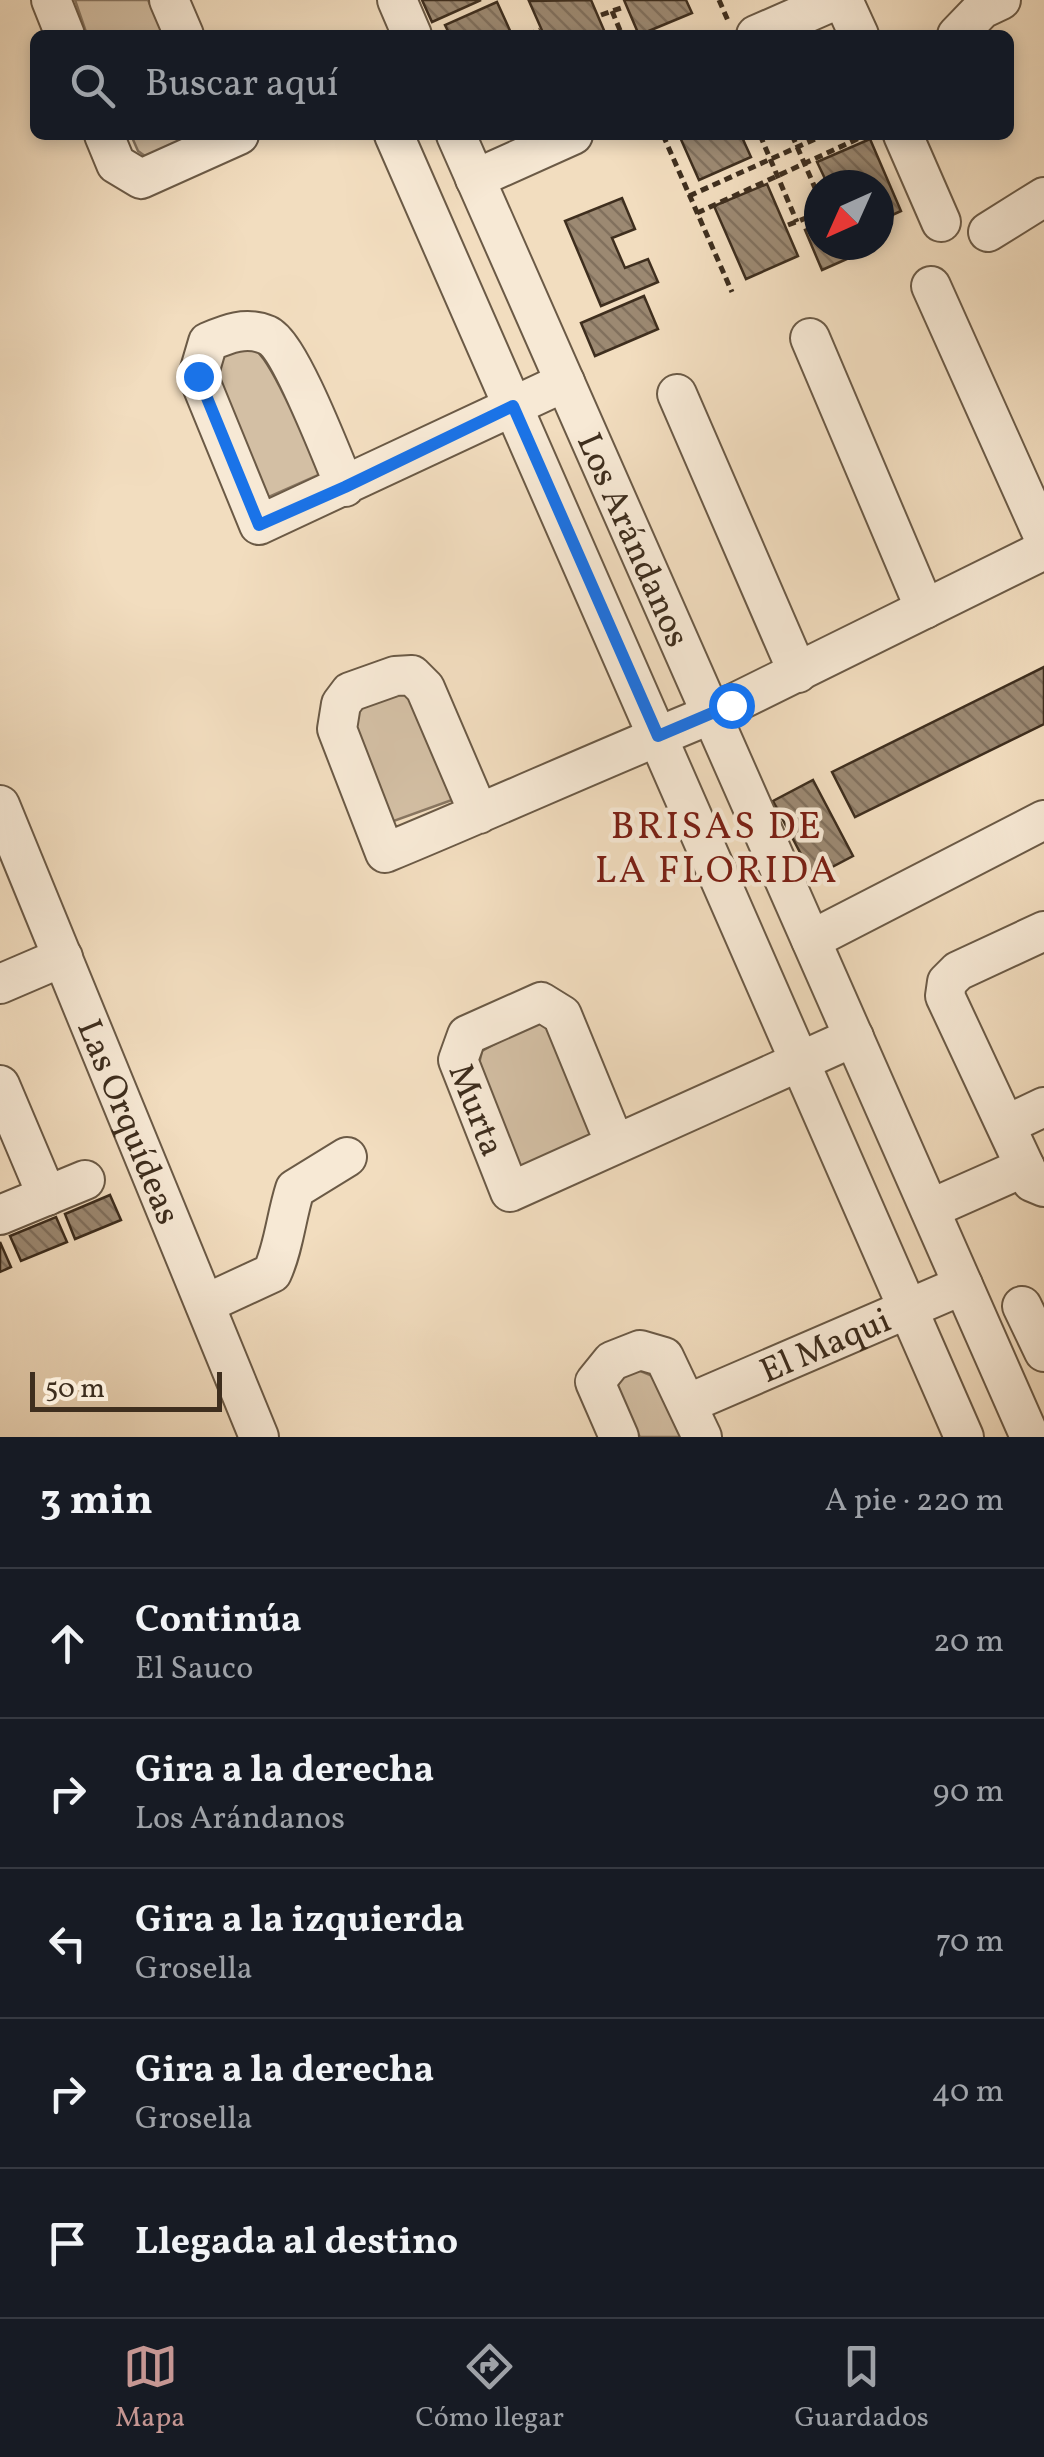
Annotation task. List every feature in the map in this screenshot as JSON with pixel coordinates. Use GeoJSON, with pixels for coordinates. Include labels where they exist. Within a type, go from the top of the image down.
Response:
{"type":"FeatureCollection","features":[{"type":"Feature","properties":{"kind":"street"},"geometry":{"type":"LineString","coordinates":[[51,0],[62,30]]}},
{"type":"Feature","properties":{"kind":"street"},"geometry":{"type":"LineString","coordinates":[[169,0],[182,30]]}},
{"type":"Feature","properties":{"kind":"street"},"geometry":{"type":"LineString","coordinates":[[767,30],[836,0]]}},
{"type":"Feature","properties":{"kind":"street"},"geometry":{"type":"LineString","coordinates":[[844,0],[857,30]]}},
{"type":"Feature","properties":{"kind":"street"},"geometry":{"type":"LineString","coordinates":[[106,140],[116,164],[142,179],[225,140]]}},
{"type":"Feature","properties":{"kind":"street","name":"Los Arándanos"},"geometry":{"type":"LineString","coordinates":[[396,140],[964,1437]]}},
{"type":"Feature","properties":{"kind":"street","name":"Los Arándanos"},"geometry":{"type":"LineString","coordinates":[[458,140],[1030,1437]]}},
{"type":"Feature","properties":{"kind":"street"},"geometry":{"type":"LineString","coordinates":[[475,178],[562,140]]}},
{"type":"Feature","properties":{"kind":"street"},"geometry":{"type":"LineString","coordinates":[[904,140],[941,222]]}},
{"type":"Feature","properties":{"kind":"street"},"geometry":{"type":"LineString","coordinates":[[988,232],[1044,197]]}},
{"type":"Feature","properties":{"kind":"street"},"geometry":{"type":"LineString","coordinates":[[931,286],[1044,538]]}},
{"type":"Feature","properties":{"kind":"street"},"geometry":{"type":"LineString","coordinates":[[345,487],[287,356],[270,336],[234,330],[208,342],[198,376],[259,525],[345,487],[565,382]]}},
{"type":"Feature","properties":{"kind":"street"},"geometry":{"type":"LineString","coordinates":[[810,338],[925,609]]}},
{"type":"Feature","properties":{"kind":"street"},"geometry":{"type":"LineString","coordinates":[[677,394],[798,672]]}},
{"type":"Feature","properties":{"kind":"street"},"geometry":{"type":"LineString","coordinates":[[480,814],[425,688],[412,675],[396,676],[350,692],[341,704],[337,730],[385,854],[480,814],[658,736],[712,714],[1044,550]]}},
{"type":"Feature","properties":{"kind":"street","name":"Las Orquídeas"},"geometry":{"type":"LineString","coordinates":[[0,804],[259,1437]]}},
{"type":"Feature","properties":{"kind":"street"},"geometry":{"type":"LineString","coordinates":[[811,940],[1044,820]]}},
{"type":"Feature","properties":{"kind":"street"},"geometry":{"type":"LineString","coordinates":[[930,1209],[1035,1177],[945,996],[947,982],[958,971],[1044,930]]}},
{"type":"Feature","properties":{"kind":"street"},"geometry":{"type":"LineString","coordinates":[[0,984],[62,958]]}},
{"type":"Feature","properties":{"kind":"street","name":"Murta"},"geometry":{"type":"LineString","coordinates":[[616,1144],[562,1015],[541,1002],[467,1035],[458,1060],[510,1192],[854,1037]]}},
{"type":"Feature","properties":{"kind":"street"},"geometry":{"type":"LineString","coordinates":[[0,1086],[47,1196]]}},
{"type":"Feature","properties":{"kind":"street"},"geometry":{"type":"LineString","coordinates":[[1006,1125],[1044,1107]]}},
{"type":"Feature","properties":{"kind":"street"},"geometry":{"type":"LineString","coordinates":[[205,1304],[272,1273],[280,1257],[295,1189],[347,1157]]}},
{"type":"Feature","properties":{"kind":"street"},"geometry":{"type":"LineString","coordinates":[[0,1215],[85,1180]]}},
{"type":"Feature","properties":{"kind":"street","name":"El Maqui"},"geometry":{"type":"LineString","coordinates":[[619,1437],[595,1382],[612,1361],[640,1350],[664,1358],[695,1420],[964,1285]]}},
{"type":"Feature","properties":{"kind":"street"},"geometry":{"type":"LineString","coordinates":[[1022,1306],[1044,1352]]}},
{"type":"Feature","properties":{"kind":"path"},"geometry":{"type":"LineString","coordinates":[[719,0],[732,30]]}},
{"type":"Feature","properties":{"kind":"path"},"geometry":{"type":"LineString","coordinates":[[601,16],[624,6]]}},
{"type":"Feature","properties":{"kind":"path"},"geometry":{"type":"LineString","coordinates":[[612,11],[620,30]]}},
{"type":"Feature","properties":{"kind":"path"},"geometry":{"type":"LineString","coordinates":[[665,140],[732,292]]}},
{"type":"Feature","properties":{"kind":"path"},"geometry":{"type":"LineString","coordinates":[[762,140],[797,222]]}},
{"type":"Feature","properties":{"kind":"path"},"geometry":{"type":"LineString","coordinates":[[794,140],[807,170]]}},
{"type":"Feature","properties":{"kind":"path"},"geometry":{"type":"LineString","coordinates":[[689,196],[813,140]]}},
{"type":"Feature","properties":{"kind":"path"},"geometry":{"type":"LineString","coordinates":[[696,213],[855,140]]}},
{"type":"Feature","properties":{"kind":"path"},"geometry":{"type":"LineString","coordinates":[[788,226],[804,219]]}},
{"type":"Feature","properties":{"kind":"shaded area"},"geometry":{"type":"Polygon","coordinates":[[[75,0],[148,0],[162,30],[85,30],[75,0]]]}},
{"type":"Feature","properties":{"kind":"shaded area"},"geometry":{"type":"Polygon","coordinates":[[[133,140],[185,140],[145,156],[133,140]]]}},
{"type":"Feature","properties":{"kind":"shaded area"},"geometry":{"type":"Polygon","coordinates":[[[237,342],[273,353],[323,473],[262,500],[212,371],[219,352],[237,342]]]}},
{"type":"Feature","properties":{"kind":"shaded area"},"geometry":{"type":"Polygon","coordinates":[[[408,689],[463,796],[391,822],[348,717],[359,703],[408,689]]]}},
{"type":"Feature","properties":{"kind":"shaded area"},"geometry":{"type":"Polygon","coordinates":[[[533,1023],[549,1025],[600,1139],[519,1172],[479,1064],[482,1051],[533,1023]]]}},
{"type":"Feature","properties":{"kind":"shaded area"},"geometry":{"type":"Polygon","coordinates":[[[638,1370],[655,1377],[686,1437],[640,1437],[615,1391],[623,1375],[638,1370]]]}},
{"type":"Feature","properties":{"kind":"building"},"geometry":{"type":"Polygon","coordinates":[[[422,0],[481,0],[432,22],[422,0]]]}},
{"type":"Feature","properties":{"kind":"building"},"geometry":{"type":"Polygon","coordinates":[[[591,0],[604,30],[542,30],[529,1],[591,0]]]}},
{"type":"Feature","properties":{"kind":"building"},"geometry":{"type":"Polygon","coordinates":[[[624,0],[686,0],[692,13],[651,30],[637,30],[624,0]]]}},
{"type":"Feature","properties":{"kind":"building"},"geometry":{"type":"Polygon","coordinates":[[[497,2],[510,30],[448,30],[445,25],[497,2]]]}},
{"type":"Feature","properties":{"kind":"building"},"geometry":{"type":"Polygon","coordinates":[[[681,140],[743,140],[751,157],[699,180],[681,140]]]}},
{"type":"Feature","properties":{"kind":"building"},"geometry":{"type":"Polygon","coordinates":[[[870,140],[883,170],[821,170],[817,162],[870,140]]]}},
{"type":"Feature","properties":{"kind":"building"},"geometry":{"type":"Polygon","coordinates":[[[767,184],[798,256],[746,279],[714,206],[767,184]]]}},
{"type":"Feature","properties":{"kind":"building"},"geometry":{"type":"Polygon","coordinates":[[[894,195],[901,211],[894,214],[894,195]]]}},
{"type":"Feature","properties":{"kind":"building"},"geometry":{"type":"Polygon","coordinates":[[[622,198],[635,229],[612,238],[625,268],[648,259],[658,282],[601,306],[565,221],[622,198]]]}},
{"type":"Feature","properties":{"kind":"building"},"geometry":{"type":"Polygon","coordinates":[[[818,260],[844,260],[822,270],[818,260]]]}},
{"type":"Feature","properties":{"kind":"building"},"geometry":{"type":"Polygon","coordinates":[[[644,296],[658,329],[595,356],[581,323],[644,296]]]}},
{"type":"Feature","properties":{"kind":"building"},"geometry":{"type":"Polygon","coordinates":[[[1044,667],[1044,724],[855,817],[832,772],[1044,667]]]}},
{"type":"Feature","properties":{"kind":"building"},"geometry":{"type":"Polygon","coordinates":[[[813,780],[853,856],[813,877],[773,801],[813,780]]]}},
{"type":"Feature","properties":{"kind":"building"},"geometry":{"type":"Polygon","coordinates":[[[110,1195],[121,1220],[75,1239],[65,1214],[110,1195]]]}},
{"type":"Feature","properties":{"kind":"building"},"geometry":{"type":"Polygon","coordinates":[[[56,1217],[67,1242],[21,1261],[10,1236],[56,1217]]]}},
{"type":"Feature","properties":{"kind":"building"},"geometry":{"type":"Polygon","coordinates":[[[0,1242],[11,1267],[0,1272],[0,1242]]]}},
{"type":"Feature","properties":{"kind":"district","name":"BRISAS DE LA FLORIDA"},"geometry":{"type":"Point","coordinates":[717,847]}},
{"type":"Feature","properties":{"kind":"route"},"geometry":{"type":"LineString","coordinates":[[198,376],[259,525],[513,406],[658,736],[731,705]]}}]}
